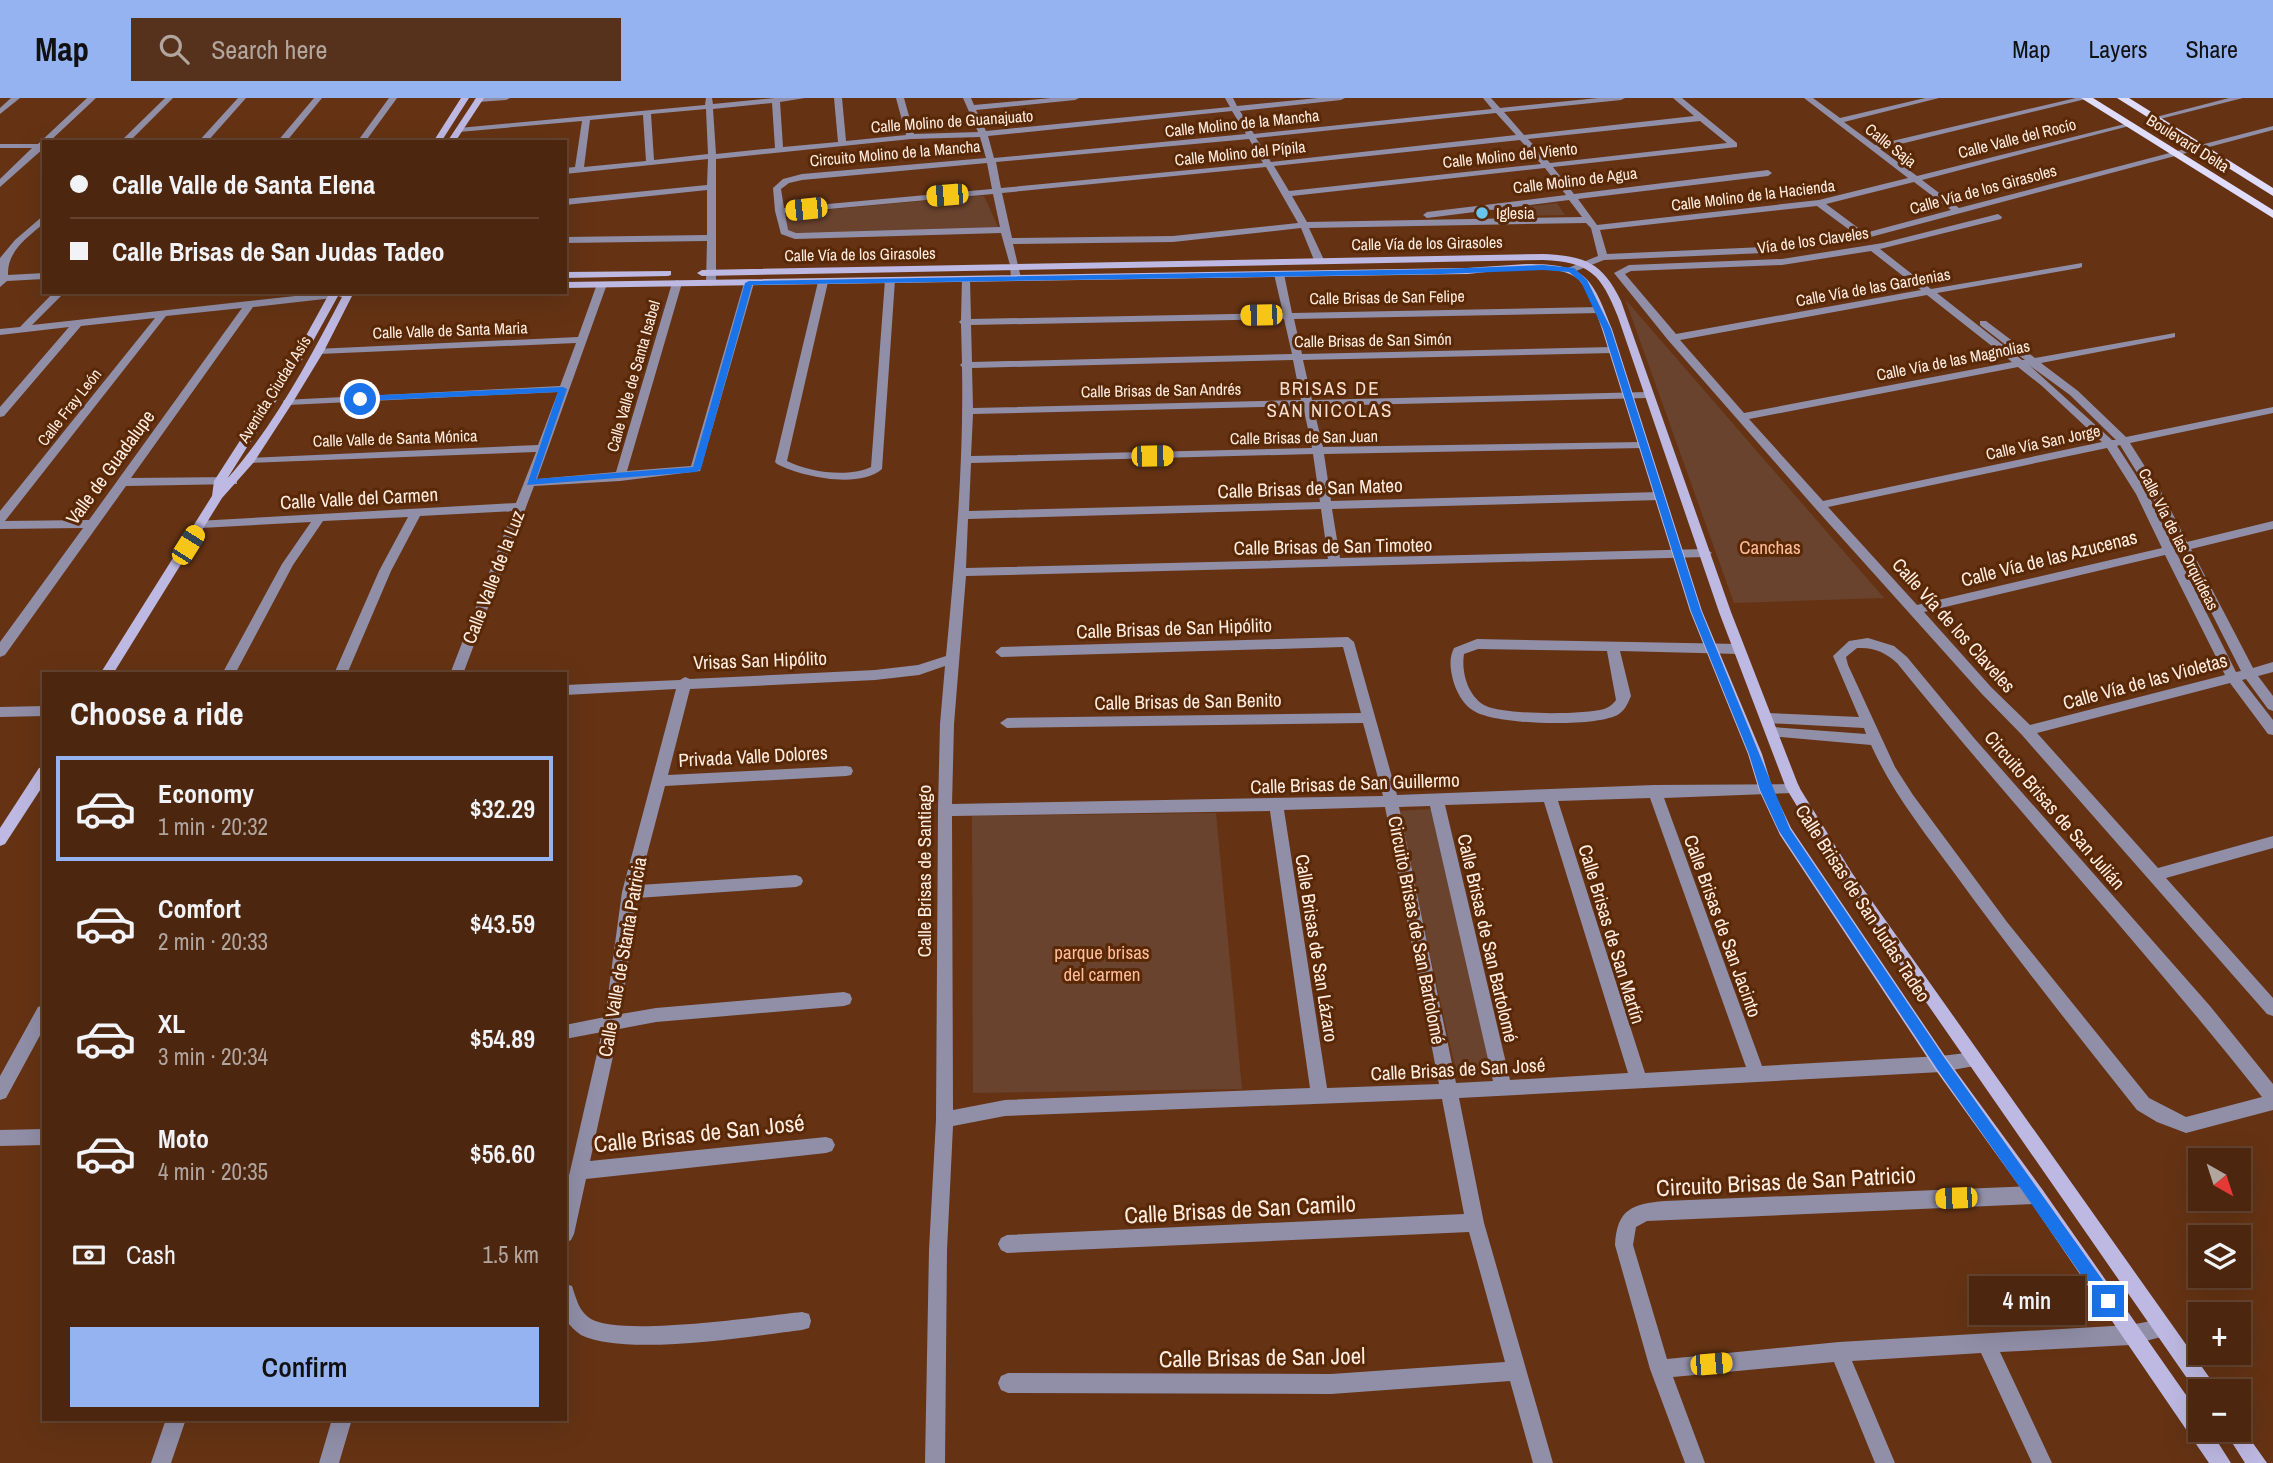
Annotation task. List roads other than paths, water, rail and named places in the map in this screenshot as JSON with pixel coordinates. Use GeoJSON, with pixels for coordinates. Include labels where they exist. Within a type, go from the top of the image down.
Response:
{"type":"FeatureCollection","features":[{"type":"Feature","properties":{"kind":"main road","name":"Boulevard Delta"},"geometry":{"type":"LineString","coordinates":[[2086,98],[2273,215]]}},
{"type":"Feature","properties":{"kind":"main road","name":"Boulevard Delta"},"geometry":{"type":"LineString","coordinates":[[2122,98],[2273,193]]}},
{"type":"Feature","properties":{"kind":"street"},"geometry":{"type":"LineString","coordinates":[[0,112],[16,98]]}},
{"type":"Feature","properties":{"kind":"street"},"geometry":{"type":"LineString","coordinates":[[47,140],[92,98]]}},
{"type":"Feature","properties":{"kind":"street"},"geometry":{"type":"LineString","coordinates":[[126,140],[169,98]]}},
{"type":"Feature","properties":{"kind":"street"},"geometry":{"type":"LineString","coordinates":[[204,140],[242,98]]}},
{"type":"Feature","properties":{"kind":"street"},"geometry":{"type":"LineString","coordinates":[[283,140],[318,98]]}},
{"type":"Feature","properties":{"kind":"street"},"geometry":{"type":"LineString","coordinates":[[362,140],[393,98]]}},
{"type":"Feature","properties":{"kind":"street"},"geometry":{"type":"LineString","coordinates":[[438,140],[465,98]]}},
{"type":"Feature","properties":{"kind":"street"},"geometry":{"type":"LineString","coordinates":[[452,140],[479,99],[506,98]]}},
{"type":"Feature","properties":{"kind":"street"},"geometry":{"type":"LineString","coordinates":[[459,130],[647,113],[710,102],[801,98]]}},
{"type":"Feature","properties":{"kind":"street"},"geometry":{"type":"LineString","coordinates":[[838,98],[842,143]]}},
{"type":"Feature","properties":{"kind":"street"},"geometry":{"type":"LineString","coordinates":[[900,98],[911,136]]}},
{"type":"Feature","properties":{"kind":"street"},"geometry":{"type":"LineString","coordinates":[[967,98],[983,134],[991,162],[1016,278]]}},
{"type":"Feature","properties":{"kind":"street"},"geometry":{"type":"LineString","coordinates":[[971,108],[1075,98]]}},
{"type":"Feature","properties":{"kind":"street"},"geometry":{"type":"LineString","coordinates":[[1228,98],[1271,164],[1306,225],[1319,261]]}},
{"type":"Feature","properties":{"kind":"street","name":"Calle Molino de Guanajuato"},"geometry":{"type":"LineString","coordinates":[[567,171],[911,136],[983,134],[1341,98]]}},
{"type":"Feature","properties":{"kind":"street"},"geometry":{"type":"LineString","coordinates":[[1487,98],[1547,165],[1592,224],[1603,257]]}},
{"type":"Feature","properties":{"kind":"street","name":"Calle Molino de la Mancha"},"geometry":{"type":"LineString","coordinates":[[991,162],[1621,98]]}},
{"type":"Feature","properties":{"kind":"street"},"geometry":{"type":"LineString","coordinates":[[1677,98],[1702,118]]}},
{"type":"Feature","properties":{"kind":"street","name":"Calle Saja"},"geometry":{"type":"LineString","coordinates":[[1808,98],[1959,212]]}},
{"type":"Feature","properties":{"kind":"street"},"geometry":{"type":"LineString","coordinates":[[1837,121],[1935,98]]}},
{"type":"Feature","properties":{"kind":"street"},"geometry":{"type":"LineString","coordinates":[[1873,148],[2086,98]]}},
{"type":"Feature","properties":{"kind":"street"},"geometry":{"type":"LineString","coordinates":[[2156,118],[2239,98]]}},
{"type":"Feature","properties":{"kind":"street"},"geometry":{"type":"LineString","coordinates":[[776,100],[779,149]]}},
{"type":"Feature","properties":{"kind":"street"},"geometry":{"type":"LineString","coordinates":[[710,102],[711,278]]}},
{"type":"Feature","properties":{"kind":"street"},"geometry":{"type":"LineString","coordinates":[[647,113],[650,164]]}},
{"type":"Feature","properties":{"kind":"street"},"geometry":{"type":"LineString","coordinates":[[579,170],[586,118]]}},
{"type":"Feature","properties":{"kind":"street","name":"Calle Molino del Pípila"},"geometry":{"type":"LineString","coordinates":[[779,211],[1271,164],[1702,118]]}},
{"type":"Feature","properties":{"kind":"street","name":"Calle Molino del Viento"},"geometry":{"type":"LineString","coordinates":[[1288,194],[1734,145],[1702,118]]}},
{"type":"Feature","properties":{"kind":"street","name":"Calle Valle del Rocío"},"geometry":{"type":"LineString","coordinates":[[1913,179],[2129,125]]}},
{"type":"Feature","properties":{"kind":"street","name":"Calle Vía de los Girasoles"},"geometry":{"type":"LineString","coordinates":[[567,275],[711,278],[1015,265],[1556,257],[1576,258],[1588,263],[1603,257],[1764,250],[1863,236],[2273,128]]}},
{"type":"Feature","properties":{"kind":"street"},"geometry":{"type":"LineString","coordinates":[[0,146],[42,144]]}},
{"type":"Feature","properties":{"kind":"street"},"geometry":{"type":"LineString","coordinates":[[0,184],[42,145]]}},
{"type":"Feature","properties":{"kind":"street","name":"Circuito Molino de la Mancha"},"geometry":{"type":"LineString","coordinates":[[779,211],[777,188],[792,178],[991,162]]}},
{"type":"Feature","properties":{"kind":"street","name":"Calle Molino de Agua"},"geometry":{"type":"LineString","coordinates":[[1387,223],[1452,211],[1768,173]]}},
{"type":"Feature","properties":{"kind":"street","name":"Calle Molino de la Hacienda"},"geometry":{"type":"LineString","coordinates":[[1592,224],[1819,203],[1913,179]]}},
{"type":"Feature","properties":{"kind":"street"},"geometry":{"type":"LineString","coordinates":[[567,202],[711,187]]}},
{"type":"Feature","properties":{"kind":"street"},"geometry":{"type":"LineString","coordinates":[[1819,203],[1863,236]]}},
{"type":"Feature","properties":{"kind":"street"},"geometry":{"type":"LineString","coordinates":[[779,211],[784,232],[795,236],[1004,230]]}},
{"type":"Feature","properties":{"kind":"street","name":"Vía de los Claveles"},"geometry":{"type":"LineString","coordinates":[[1629,268],[1766,264],[1877,247],[1998,216]]}},
{"type":"Feature","properties":{"kind":"street"},"geometry":{"type":"LineString","coordinates":[[42,220],[10,250],[2,267],[1,280],[42,275]]}},
{"type":"Feature","properties":{"kind":"street","name":"Calle Molino de Agua"},"geometry":{"type":"LineString","coordinates":[[1008,241],[1173,239],[1306,225],[1592,224]]}},
{"type":"Feature","properties":{"kind":"street"},"geometry":{"type":"LineString","coordinates":[[567,240],[710,237]]}},
{"type":"Feature","properties":{"kind":"street","name":"Calle Vía de las Orquídeas"},"geometry":{"type":"LineString","coordinates":[[1877,247],[2071,406],[2110,444],[2142,494],[2216,648],[2233,677],[2273,730]]}},
{"type":"Feature","properties":{"kind":"street"},"geometry":{"type":"LineString","coordinates":[[1571,270],[1588,263]]}},
{"type":"Feature","properties":{"kind":"street","name":"Calle Brisas de San Judas Tadeo"},"geometry":{"type":"LineString","coordinates":[[1588,263],[1612,288],[1725,612],[1793,788],[1847,877],[2198,1379]]}},
{"type":"Feature","properties":{"kind":"street","name":"Calle Vía de las Gardenias"},"geometry":{"type":"LineString","coordinates":[[1672,338],[2079,265]]}},
{"type":"Feature","properties":{"kind":"street","name":"Calle Vía de los Girasoles"},"geometry":{"type":"LineString","coordinates":[[567,285],[677,283],[711,278],[749,283],[1543,267],[1571,270]]}},
{"type":"Feature","properties":{"kind":"street","name":"Calle Vía de los Claveles"},"geometry":{"type":"LineString","coordinates":[[1629,268],[1620,271],[1620,275],[1672,338],[1819,505],[2156,875],[2273,1009]]}},
{"type":"Feature","properties":{"kind":"street","name":"Calle Brisas de San Judas Tadeo"},"geometry":{"type":"LineString","coordinates":[[1571,270],[1581,277],[1599,310],[1709,648],[1755,754],[1766,790],[1792,843],[1941,1064],[2036,1195],[2130,1335],[2221,1463]]}},
{"type":"Feature","properties":{"kind":"street"},"geometry":{"type":"LineString","coordinates":[[1279,274],[1295,357],[1318,452],[1335,563]]}},
{"type":"Feature","properties":{"kind":"street"},"geometry":{"type":"LineString","coordinates":[[823,282],[780,462],[789,468],[840,475],[864,474],[876,469],[890,280]]}},
{"type":"Feature","properties":{"kind":"street","name":"Calle Brisas de Santiago"},"geometry":{"type":"LineString","coordinates":[[935,1463],[938,1250],[946,1121],[947,724],[960,572],[968,411],[965,280]]}},
{"type":"Feature","properties":{"kind":"street","name":"Calle Valle de Santa Isabel"},"geometry":{"type":"LineString","coordinates":[[620,477],[677,283]]}},
{"type":"Feature","properties":{"kind":"street"},"geometry":{"type":"LineString","coordinates":[[530,483],[696,469],[749,283]]}},
{"type":"Feature","properties":{"kind":"street","name":"Calle Valle de la Luz"},"geometry":{"type":"LineString","coordinates":[[458,672],[602,284]]}},
{"type":"Feature","properties":{"kind":"street","name":"Calle Vía de las Orquídeas"},"geometry":{"type":"LineString","coordinates":[[1934,292],[2033,360],[2102,418],[2123,441],[2184,545],[2249,673],[2273,706]]}},
{"type":"Feature","properties":{"kind":"street"},"geometry":{"type":"LineString","coordinates":[[21,331],[58,294]]}},
{"type":"Feature","properties":{"kind":"street"},"geometry":{"type":"LineString","coordinates":[[0,332],[334,294]]}},
{"type":"Feature","properties":{"kind":"street","name":"Avenida Ciudad Asís"},"geometry":{"type":"LineString","coordinates":[[218,496],[220,481],[302,352],[334,294]]}},
{"type":"Feature","properties":{"kind":"street","name":"Avenida Ciudad Asís"},"geometry":{"type":"LineString","coordinates":[[107,672],[218,496],[250,460],[288,402],[319,351],[348,294]]}},
{"type":"Feature","properties":{"kind":"street","name":"Valle de Guadalupe"},"geometry":{"type":"LineString","coordinates":[[0,652],[250,304]]}},
{"type":"Feature","properties":{"kind":"street","name":"Calle Brisas de San Felipe"},"geometry":{"type":"LineString","coordinates":[[964,322],[1599,310]]}},
{"type":"Feature","properties":{"kind":"street","name":"Calle Fray León"},"geometry":{"type":"LineString","coordinates":[[0,519],[163,314]]}},
{"type":"Feature","properties":{"kind":"street"},"geometry":{"type":"LineString","coordinates":[[0,414],[78,323]]}},
{"type":"Feature","properties":{"kind":"street","name":"Calle Vía de las Magnolias"},"geometry":{"type":"LineString","coordinates":[[1742,417],[2171,335]]}},
{"type":"Feature","properties":{"kind":"street","name":"Calle Valle de Santa Maria"},"geometry":{"type":"LineString","coordinates":[[319,351],[582,341]]}},
{"type":"Feature","properties":{"kind":"street","name":"Calle Brisas de San Simón"},"geometry":{"type":"LineString","coordinates":[[965,365],[1613,350]]}},
{"type":"Feature","properties":{"kind":"street"},"geometry":{"type":"LineString","coordinates":[[288,402],[563,389]]}},
{"type":"Feature","properties":{"kind":"street","name":"Calle Brisas de San Andrés"},"geometry":{"type":"LineString","coordinates":[[968,411],[1648,395]]}},
{"type":"Feature","properties":{"kind":"street","name":"Calle Vía San Jorge"},"geometry":{"type":"LineString","coordinates":[[1819,505],[2273,410]]}},
{"type":"Feature","properties":{"kind":"street","name":"Calle Brisas de San Juan"},"geometry":{"type":"LineString","coordinates":[[966,460],[1643,445]]}},
{"type":"Feature","properties":{"kind":"street","name":"Calle Valle de Santa Mónica"},"geometry":{"type":"LineString","coordinates":[[250,460],[542,447]]}},
{"type":"Feature","properties":{"kind":"street"},"geometry":{"type":"LineString","coordinates":[[122,482],[233,481]]}},
{"type":"Feature","properties":{"kind":"street","name":"Calle Brisas de San Mateo"},"geometry":{"type":"LineString","coordinates":[[963,515],[1659,496]]}},
{"type":"Feature","properties":{"kind":"street","name":"Calle Valle del Carmen"},"geometry":{"type":"LineString","coordinates":[[201,524],[519,507]]}},
{"type":"Feature","properties":{"kind":"street"},"geometry":{"type":"LineString","coordinates":[[341,672],[386,571],[416,513]]}},
{"type":"Feature","properties":{"kind":"street"},"geometry":{"type":"LineString","coordinates":[[229,672],[288,564],[319,519]]}},
{"type":"Feature","properties":{"kind":"street"},"geometry":{"type":"LineString","coordinates":[[0,526],[90,524]]}},
{"type":"Feature","properties":{"kind":"street","name":"Calle Vía de las Azucenas"},"geometry":{"type":"LineString","coordinates":[[1916,610],[2273,525]]}},
{"type":"Feature","properties":{"kind":"street","name":"Calle Brisas de San Timoteo"},"geometry":{"type":"LineString","coordinates":[[960,572],[1706,553]]}},
{"type":"Feature","properties":{"kind":"street"},"geometry":{"type":"LineString","coordinates":[[1696,611],[1725,612]]}},
{"type":"Feature","properties":{"kind":"street","name":"Calle Brisas de San Hipólito"},"geometry":{"type":"LineString","coordinates":[[1001,652],[1348,642]]}},
{"type":"Feature","properties":{"kind":"street","name":"Circuito Brisas de San Bartolomé"},"geometry":{"type":"LineString","coordinates":[[1348,642],[1391,800],[1475,1223],[1543,1463]]}},
{"type":"Feature","properties":{"kind":"street","name":"Circuito Brisas de San Julián"},"geometry":{"type":"LineString","coordinates":[[1854,644],[1882,646],[1902,660],[1969,742],[2204,1012],[2273,1099],[2186,1125],[2162,1116],[2143,1104],[2066,1010],[1928,827],[1889,769],[1870,723],[1839,656],[1854,644]]}},
{"type":"Feature","properties":{"kind":"street"},"geometry":{"type":"LineString","coordinates":[[1612,645],[1624,696],[1623,702],[1613,711],[1598,715],[1544,717],[1488,712],[1473,704],[1466,695],[1457,669],[1459,651],[1469,645],[1612,645],[1739,649]]}},
{"type":"Feature","properties":{"kind":"street","name":"Vrisas San Hipólito"},"geometry":{"type":"LineString","coordinates":[[567,690],[685,682],[875,675],[919,670],[953,659]]}},
{"type":"Feature","properties":{"kind":"street","name":"Calle Vía de las Violetas"},"geometry":{"type":"LineString","coordinates":[[2027,731],[2273,667]]}},
{"type":"Feature","properties":{"kind":"street","name":"Calle Valle de Stanta Patricia"},"geometry":{"type":"LineString","coordinates":[[567,1224],[612,1022],[630,892],[685,682]]}},
{"type":"Feature","properties":{"kind":"street"},"geometry":{"type":"LineString","coordinates":[[0,712],[42,711]]}},
{"type":"Feature","properties":{"kind":"street","name":"Calle Brisas de San Benito"},"geometry":{"type":"LineString","coordinates":[[1007,723],[1369,718]]}},
{"type":"Feature","properties":{"kind":"street"},"geometry":{"type":"LineString","coordinates":[[1770,725],[1870,723]]}},
{"type":"Feature","properties":{"kind":"street"},"geometry":{"type":"LineString","coordinates":[[1770,725],[1876,740]]}},
{"type":"Feature","properties":{"kind":"street","name":"Privada Valle Dolores"},"geometry":{"type":"LineString","coordinates":[[661,780],[846,771]]}},
{"type":"Feature","properties":{"kind":"street"},"geometry":{"type":"LineString","coordinates":[[0,840],[42,775]]}},
{"type":"Feature","properties":{"kind":"street","name":"Calle Brisas de San Guillermo"},"geometry":{"type":"LineString","coordinates":[[945,810],[1550,798],[1793,788]]}},
{"type":"Feature","properties":{"kind":"street","name":"Calle Brisas de San Jacinto"},"geometry":{"type":"LineString","coordinates":[[1654,792],[1756,1073]]}},
{"type":"Feature","properties":{"kind":"street","name":"Calle Brisas de San Martín"},"geometry":{"type":"LineString","coordinates":[[1550,798],[1639,1081]]}},
{"type":"Feature","properties":{"kind":"street","name":"Calle Brisas de San Bartolomé"},"geometry":{"type":"LineString","coordinates":[[1436,799],[1503,1086]]}},
{"type":"Feature","properties":{"kind":"street","name":"Calle Brisas de San Lázaro"},"geometry":{"type":"LineString","coordinates":[[1276,805],[1320,1097]]}},
{"type":"Feature","properties":{"kind":"street"},"geometry":{"type":"LineString","coordinates":[[2156,875],[2273,842]]}},
{"type":"Feature","properties":{"kind":"street"},"geometry":{"type":"LineString","coordinates":[[630,892],[796,881]]}},
{"type":"Feature","properties":{"kind":"street"},"geometry":{"type":"LineString","coordinates":[[567,1032],[656,1014],[844,999]]}},
{"type":"Feature","properties":{"kind":"street"},"geometry":{"type":"LineString","coordinates":[[0,1092],[42,1016]]}},
{"type":"Feature","properties":{"kind":"street","name":"Calle Brisas de San José"},"geometry":{"type":"LineString","coordinates":[[946,1121],[1005,1108],[1449,1091],[1974,1060]]}},
{"type":"Feature","properties":{"kind":"street"},"geometry":{"type":"LineString","coordinates":[[0,1138],[42,1137]]}},
{"type":"Feature","properties":{"kind":"street","name":"Calle Brisas de San José"},"geometry":{"type":"LineString","coordinates":[[578,1171],[826,1145]]}},
{"type":"Feature","properties":{"kind":"street","name":"Circuito Brisas de San Patricio"},"geometry":{"type":"LineString","coordinates":[[1695,1463],[1660,1369],[1624,1245],[1626,1223],[1638,1213],[1665,1209],[2036,1195]]}},
{"type":"Feature","properties":{"kind":"street","name":"Calle Brisas de San Camilo"},"geometry":{"type":"LineString","coordinates":[[1007,1244],[1475,1223]]}},
{"type":"Feature","properties":{"kind":"street"},"geometry":{"type":"LineString","coordinates":[[567,1300],[575,1318],[588,1328],[612,1335],[802,1321]]}},
{"type":"Feature","properties":{"kind":"street"},"geometry":{"type":"LineString","coordinates":[[1660,1369],[1839,1352],[2130,1335],[2162,1328]]}},
{"type":"Feature","properties":{"kind":"street"},"geometry":{"type":"LineString","coordinates":[[1986,1343],[2042,1463]]}},
{"type":"Feature","properties":{"kind":"street"},"geometry":{"type":"LineString","coordinates":[[1839,1352],[1885,1463]]}},
{"type":"Feature","properties":{"kind":"street","name":"Calle Brisas de San Joel"},"geometry":{"type":"LineString","coordinates":[[1007,1383],[1331,1384],[1516,1371]]}},
{"type":"Feature","properties":{"kind":"street"},"geometry":{"type":"LineString","coordinates":[[161,1463],[175,1421]]}},
{"type":"Feature","properties":{"kind":"street"},"geometry":{"type":"LineString","coordinates":[[328,1463],[341,1421]]}},
{"type":"Feature","properties":{"kind":"street"},"geometry":{"type":"LineString","coordinates":[[2242,1442],[2257,1463]]}},
{"type":"Feature","properties":{"kind":"place","name":"Iglesia"},"geometry":{"type":"Point","coordinates":[1482,213]}},
{"type":"Feature","properties":{"kind":"district","name":"BRISAS DE SAN NICOLAS"},"geometry":{"type":"Point","coordinates":[1330,399]}},
{"type":"Feature","properties":{"kind":"park label","name":"Canchas"},"geometry":{"type":"Point","coordinates":[1770,547]}},
{"type":"Feature","properties":{"kind":"park label","name":"parque brisas del carmen"},"geometry":{"type":"Point","coordinates":[1102,963]}}]}
